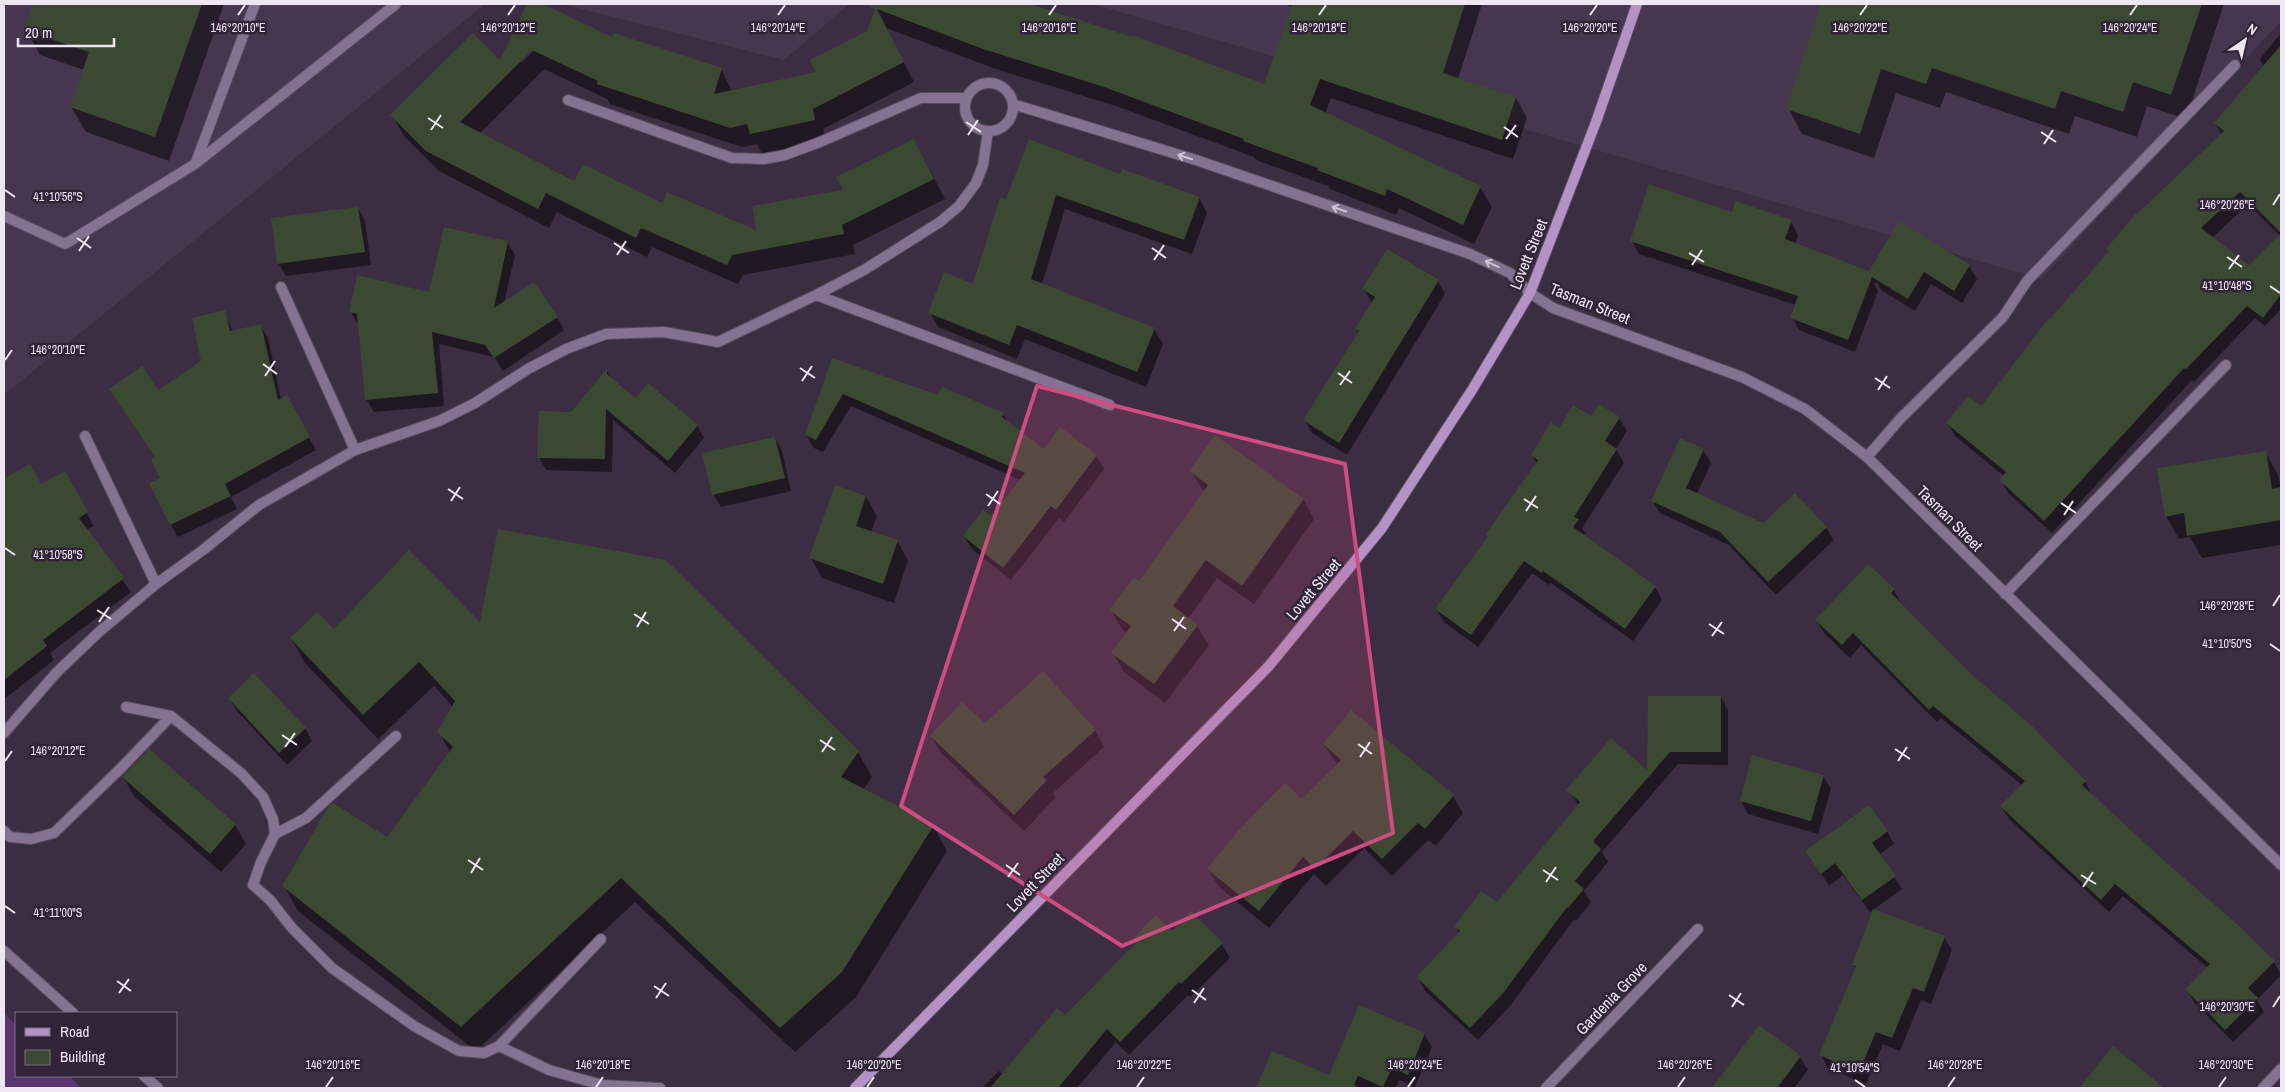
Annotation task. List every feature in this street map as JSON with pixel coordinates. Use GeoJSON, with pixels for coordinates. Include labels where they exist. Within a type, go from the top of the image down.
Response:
{"type":"FeatureCollection","features":[{"type":"Feature","properties":{"kind":"street"},"geometry":{"type":"LineString","coordinates":[[195,164],[255,4]]}},
{"type":"Feature","properties":{"kind":"street"},"geometry":{"type":"LineString","coordinates":[[4,216],[65,244],[195,164],[396,4]]}},
{"type":"Feature","properties":{"kind":"street","name":"Lovett Street"},"geometry":{"type":"LineString","coordinates":[[856,1088],[1268,667],[1382,528],[1472,390],[1530,293],[1596,122],[1637,4]]}},
{"type":"Feature","properties":{"kind":"street"},"geometry":{"type":"LineString","coordinates":[[1867,457],[1900,419],[2003,317],[2027,281],[2235,65]]}},
{"type":"Feature","properties":{"kind":"street"},"geometry":{"type":"LineString","coordinates":[[993,82],[1006,90],[1013,104],[1011,118],[1002,128],[988,131],[974,126],[966,113],[967,98],[977,85],[993,82]]}},
{"type":"Feature","properties":{"kind":"street"},"geometry":{"type":"LineString","coordinates":[[568,100],[732,158],[764,159],[785,155],[820,142],[921,98],[967,98]]}},
{"type":"Feature","properties":{"kind":"street","name":"Tasman Street"},"geometry":{"type":"LineString","coordinates":[[1013,104],[1196,160],[1470,254],[1510,273],[1530,293],[1554,308],[1742,377],[1805,409],[1867,457],[2281,866]]}},
{"type":"Feature","properties":{"kind":"street"},"geometry":{"type":"LineString","coordinates":[[4,733],[57,672],[99,632],[156,584],[259,506],[355,450],[440,421],[475,403],[528,369],[566,349],[606,334],[664,332],[718,342],[816,295],[864,270],[940,222],[959,206],[976,184],[983,165],[988,131]]}},
{"type":"Feature","properties":{"kind":"street"},"geometry":{"type":"LineString","coordinates":[[281,287],[355,450]]}},
{"type":"Feature","properties":{"kind":"street"},"geometry":{"type":"LineString","coordinates":[[816,295],[1110,405]]}},
{"type":"Feature","properties":{"kind":"street"},"geometry":{"type":"LineString","coordinates":[[2005,594],[2226,365]]}},
{"type":"Feature","properties":{"kind":"street"},"geometry":{"type":"LineString","coordinates":[[85,436],[156,584]]}},
{"type":"Feature","properties":{"kind":"street"},"geometry":{"type":"LineString","coordinates":[[126,707],[171,716],[242,774],[263,798],[273,819],[275,834],[261,862],[253,885],[270,900],[292,928],[332,968],[414,1026],[459,1051],[484,1053],[499,1046],[601,939]]}},
{"type":"Feature","properties":{"kind":"street"},"geometry":{"type":"LineString","coordinates":[[4,831],[10,837],[31,839],[54,833],[122,768],[171,716]]}},
{"type":"Feature","properties":{"kind":"street"},"geometry":{"type":"LineString","coordinates":[[275,834],[306,818],[396,736]]}},
{"type":"Feature","properties":{"kind":"street","name":"Gardenia Grove"},"geometry":{"type":"LineString","coordinates":[[1546,1088],[1698,929]]}},
{"type":"Feature","properties":{"kind":"street"},"geometry":{"type":"LineString","coordinates":[[4,951],[72,1012]]}},
{"type":"Feature","properties":{"kind":"street"},"geometry":{"type":"LineString","coordinates":[[499,1046],[549,1070],[602,1085],[660,1088]]}},
{"type":"Feature","properties":{"kind":"street"},"geometry":{"type":"LineString","coordinates":[[2263,1088],[2281,1069]]}},
{"type":"Feature","properties":{"kind":"street"},"geometry":{"type":"LineString","coordinates":[[145,1077],[158,1088]]}},
{"type":"Feature","properties":{"kind":"highlighted area"},"geometry":{"type":"Polygon","coordinates":[[[1037,386],[1345,464],[1393,833],[1122,946],[901,806],[1037,386]]]}},
{"type":"Feature","properties":{"kind":"shaded area"},"geometry":{"type":"Polygon","coordinates":[[[4,4],[485,4],[4,395],[4,4]]]}},
{"type":"Feature","properties":{"kind":"shaded area"},"geometry":{"type":"Polygon","coordinates":[[[562,4],[849,4],[784,60],[562,4]]]}},
{"type":"Feature","properties":{"kind":"shaded area"},"geometry":{"type":"Polygon","coordinates":[[[1093,4],[2281,4],[2281,21],[2041,279],[1093,4]]]}},
{"type":"Feature","properties":{"kind":"shaded area"},"geometry":{"type":"Polygon","coordinates":[[[4,1013],[15,1024],[15,1077],[70,1077],[82,1088],[4,1088],[4,1013]]]}},
{"type":"Feature","properties":{"kind":"building"},"geometry":{"type":"Polygon","coordinates":[[[34,4],[202,4],[155,137],[70,107],[89,52],[24,30],[34,4]]]}},
{"type":"Feature","properties":{"kind":"building"},"geometry":{"type":"Polygon","coordinates":[[[527,4],[543,4],[612,37],[614,33],[722,68],[714,94],[816,72],[810,60],[867,31],[875,9],[869,7],[870,4],[1030,4],[1132,37],[1133,35],[1264,84],[1292,4],[1465,4],[1443,73],[1516,97],[1502,140],[1320,79],[1310,105],[1481,186],[1463,225],[1387,189],[1385,196],[1317,170],[1318,168],[1243,141],[1244,139],[1104,87],[983,49],[877,9],[904,62],[813,109],[815,120],[750,134],[747,124],[730,128],[597,84],[598,81],[532,50],[460,122],[574,181],[583,164],[662,203],[667,192],[756,230],[752,206],[843,190],[836,177],[914,139],[934,179],[842,225],[844,234],[732,255],[727,265],[641,228],[636,238],[546,193],[538,209],[426,151],[390,115],[473,33],[500,60],[527,4]]]}},
{"type":"Feature","properties":{"kind":"building"},"geometry":{"type":"Polygon","coordinates":[[[1821,4],[2202,4],[2171,95],[2133,82],[2123,112],[2061,91],[2055,109],[1932,68],[1926,84],[1881,69],[1860,134],[1786,109],[1821,4]]]}},
{"type":"Feature","properties":{"kind":"building"},"geometry":{"type":"Polygon","coordinates":[[[2281,45],[2281,233],[2281,294],[2263,318],[2247,306],[2186,369],[2184,368],[2044,521],[1999,480],[2006,472],[1946,423],[1968,396],[1981,406],[2049,318],[2109,251],[2106,249],[2136,213],[2224,131],[2214,123],[2281,45]],[[2240,192],[2201,228],[2249,265],[2281,233],[2240,192]]]}},
{"type":"Feature","properties":{"kind":"building"},"geometry":{"type":"Polygon","coordinates":[[[1029,139],[1120,174],[1122,169],[1200,197],[1184,240],[1056,195],[1031,279],[1155,328],[1137,372],[1017,325],[1009,345],[928,313],[944,272],[973,284],[1000,197],[1006,199],[1029,139]]]}},
{"type":"Feature","properties":{"kind":"building"},"geometry":{"type":"Polygon","coordinates":[[[1649,184],[1732,212],[1735,201],[1792,220],[1785,239],[1869,271],[1899,221],[1970,265],[1954,291],[1924,272],[1908,299],[1872,277],[1848,340],[1790,318],[1798,296],[1630,241],[1649,184]]]}},
{"type":"Feature","properties":{"kind":"building"},"geometry":{"type":"Polygon","coordinates":[[[358,207],[365,252],[277,264],[271,218],[358,207]]]}},
{"type":"Feature","properties":{"kind":"building"},"geometry":{"type":"Polygon","coordinates":[[[444,227],[508,241],[494,308],[534,282],[558,317],[494,358],[485,345],[432,332],[438,393],[365,400],[357,314],[349,312],[357,275],[429,292],[444,227]]]}},
{"type":"Feature","properties":{"kind":"building"},"geometry":{"type":"Polygon","coordinates":[[[1387,249],[1439,280],[1339,443],[1303,420],[1359,331],[1355,329],[1375,297],[1362,289],[1387,249]]]}},
{"type":"Feature","properties":{"kind":"building"},"geometry":{"type":"Polygon","coordinates":[[[225,310],[230,331],[261,324],[278,400],[287,395],[310,437],[225,484],[231,496],[170,525],[149,483],[160,478],[151,459],[155,457],[109,389],[142,366],[158,390],[201,361],[192,318],[225,310]]]}},
{"type":"Feature","properties":{"kind":"building"},"geometry":{"type":"Polygon","coordinates":[[[832,358],[938,395],[942,387],[1004,413],[1002,417],[1044,449],[1060,427],[1097,455],[1056,510],[1051,506],[1003,568],[963,536],[983,510],[991,516],[1025,473],[843,394],[816,440],[805,435],[832,358]]]}},
{"type":"Feature","properties":{"kind":"building"},"geometry":{"type":"Polygon","coordinates":[[[607,369],[607,374],[635,398],[648,383],[698,425],[668,461],[606,409],[605,459],[537,458],[539,411],[571,412],[607,369]]]}},
{"type":"Feature","properties":{"kind":"building"},"geometry":{"type":"Polygon","coordinates":[[[1599,404],[1620,417],[1605,441],[1617,449],[1574,517],[1579,519],[1573,527],[1656,586],[1625,629],[1543,571],[1542,573],[1524,561],[1471,635],[1435,609],[1488,536],[1486,534],[1538,460],[1531,455],[1551,422],[1559,428],[1573,405],[1591,416],[1599,404]]]}},
{"type":"Feature","properties":{"kind":"building"},"geometry":{"type":"Polygon","coordinates":[[[1215,435],[1304,499],[1242,586],[1206,560],[1173,606],[1198,625],[1154,684],[1111,653],[1131,626],[1109,610],[1134,577],[1139,581],[1208,485],[1189,471],[1215,435]]]}},
{"type":"Feature","properties":{"kind":"building"},"geometry":{"type":"Polygon","coordinates":[[[775,437],[785,478],[712,495],[702,453],[775,437]]]}},
{"type":"Feature","properties":{"kind":"building"},"geometry":{"type":"Polygon","coordinates":[[[1680,438],[1704,449],[1686,488],[1763,523],[1795,493],[1827,527],[1768,582],[1720,532],[1651,501],[1680,438]]]}},
{"type":"Feature","properties":{"kind":"building"},"geometry":{"type":"Polygon","coordinates":[[[2266,451],[2272,489],[2281,487],[2281,520],[2187,536],[2184,513],[2165,517],[2157,468],[2266,451]]]}},
{"type":"Feature","properties":{"kind":"building"},"geometry":{"type":"Polygon","coordinates":[[[30,464],[41,484],[65,471],[88,512],[79,518],[124,578],[43,640],[47,646],[4,680],[4,478],[30,464]]]}},
{"type":"Feature","properties":{"kind":"building"},"geometry":{"type":"Polygon","coordinates":[[[835,485],[866,496],[856,526],[898,540],[883,584],[809,558],[835,485]]]}},
{"type":"Feature","properties":{"kind":"building"},"geometry":{"type":"Polygon","coordinates":[[[498,529],[666,560],[859,751],[841,777],[934,825],[842,972],[780,1028],[621,878],[461,1027],[282,886],[328,807],[333,803],[387,837],[453,747],[437,732],[455,701],[419,662],[363,715],[290,638],[317,612],[334,629],[409,550],[480,622],[498,529]]]}},
{"type":"Feature","properties":{"kind":"building"},"geometry":{"type":"Polygon","coordinates":[[[1868,564],[1895,589],[1891,593],[1971,674],[2031,725],[2086,781],[2082,785],[2239,926],[2275,961],[2248,988],[2258,998],[2225,1030],[2185,989],[2210,964],[2115,884],[2101,900],[2000,806],[2025,781],[1933,706],[1929,710],[1853,633],[1842,645],[1815,620],[1868,564]]]}},
{"type":"Feature","properties":{"kind":"building"},"geometry":{"type":"Polygon","coordinates":[[[1043,671],[1096,730],[1043,777],[1047,780],[1014,815],[930,736],[962,702],[985,723],[1043,671]]]}},
{"type":"Feature","properties":{"kind":"building"},"geometry":{"type":"Polygon","coordinates":[[[254,673],[306,728],[279,753],[228,698],[254,673]]]}},
{"type":"Feature","properties":{"kind":"building"},"geometry":{"type":"Polygon","coordinates":[[[1648,696],[1721,696],[1721,752],[1670,752],[1593,841],[1601,849],[1575,881],[1584,889],[1567,907],[1504,992],[1470,1028],[1416,977],[1460,931],[1454,927],[1481,891],[1497,902],[1580,802],[1566,790],[1611,738],[1647,770],[1648,696]]]}},
{"type":"Feature","properties":{"kind":"building"},"geometry":{"type":"Polygon","coordinates":[[[1351,710],[1454,795],[1425,829],[1418,823],[1382,859],[1353,831],[1315,869],[1303,857],[1259,911],[1207,869],[1238,831],[1285,783],[1302,799],[1341,760],[1323,744],[1351,710]]]}},
{"type":"Feature","properties":{"kind":"building"},"geometry":{"type":"Polygon","coordinates":[[[149,749],[236,824],[210,854],[122,777],[149,749]]]}},
{"type":"Feature","properties":{"kind":"building"},"geometry":{"type":"Polygon","coordinates":[[[1752,755],[1824,775],[1811,821],[1740,801],[1752,755]]]}},
{"type":"Feature","properties":{"kind":"building"},"geometry":{"type":"Polygon","coordinates":[[[1869,805],[1888,831],[1872,843],[1896,876],[1862,900],[1835,863],[1821,874],[1805,851],[1869,805]]]}},
{"type":"Feature","properties":{"kind":"building"},"geometry":{"type":"Polygon","coordinates":[[[1873,909],[1945,936],[1924,992],[1913,988],[1892,1038],[1876,1032],[1859,1072],[1819,1055],[1856,966],[1852,965],[1873,909]]]}},
{"type":"Feature","properties":{"kind":"building"},"geometry":{"type":"Polygon","coordinates":[[[1191,911],[1223,943],[1181,984],[1179,982],[1120,1042],[1107,1029],[1058,1088],[990,1088],[1057,1008],[1065,1015],[1138,941],[1134,937],[1156,915],[1172,931],[1191,911]]]}},
{"type":"Feature","properties":{"kind":"building"},"geometry":{"type":"Polygon","coordinates":[[[1359,1005],[1425,1033],[1408,1075],[1392,1068],[1383,1087],[1358,1076],[1354,1085],[1360,1088],[1256,1088],[1272,1051],[1329,1075],[1359,1005]]]}},
{"type":"Feature","properties":{"kind":"building"},"geometry":{"type":"Polygon","coordinates":[[[1759,1025],[1801,1056],[1777,1088],[1712,1088],[1759,1025]]]}},
{"type":"Feature","properties":{"kind":"building"},"geometry":{"type":"Polygon","coordinates":[[[2113,1046],[2164,1088],[2079,1088],[2113,1046]]]}}]}
